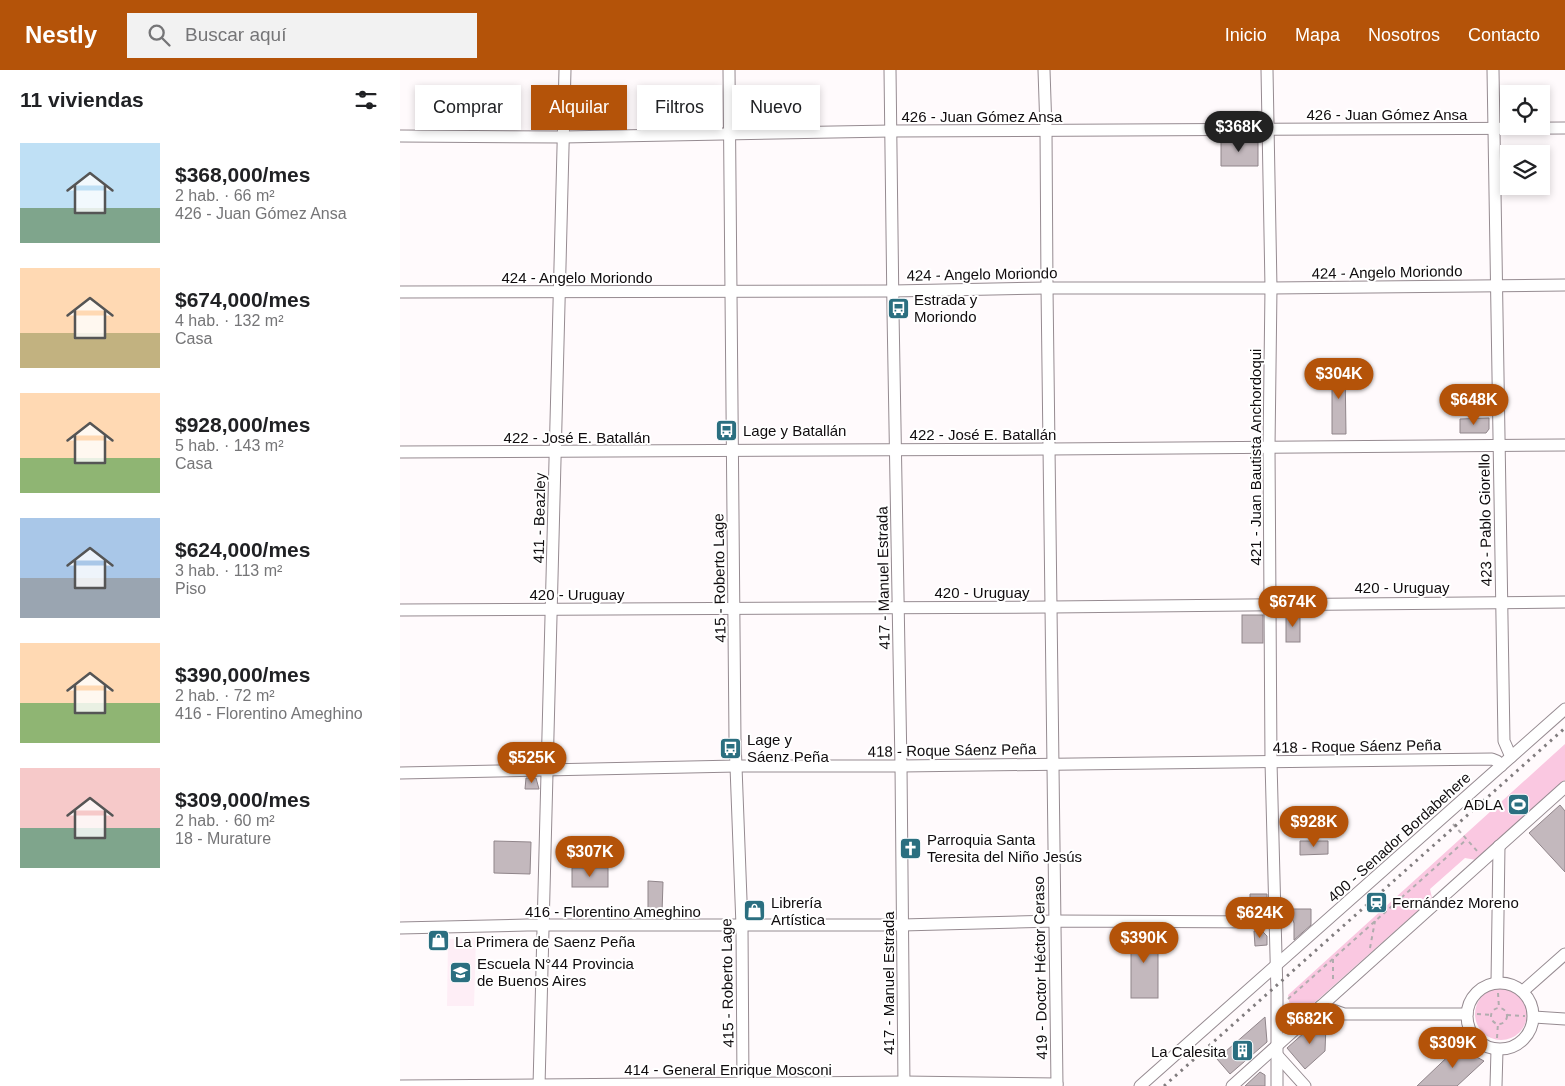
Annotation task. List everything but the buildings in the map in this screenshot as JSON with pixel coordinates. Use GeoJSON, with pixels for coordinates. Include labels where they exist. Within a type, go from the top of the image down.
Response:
{"type":"FeatureCollection","features":[{"type":"Feature","properties":{"kind":"street","name":"411 - Beazley"},"geometry":{"type":"LineString","coordinates":[[539,1086],[565,70]]}},
{"type":"Feature","properties":{"kind":"street","name":"415 - Roberto Lage"},"geometry":{"type":"LineString","coordinates":[[729,70],[737,766],[742,926],[743,1085]]}},
{"type":"Feature","properties":{"kind":"street","name":"417 - Manuel Estrada"},"geometry":{"type":"LineString","coordinates":[[890,70],[904,1084]]}},
{"type":"Feature","properties":{"kind":"street","name":"419 - Doctor Héctor Ceraso"},"geometry":{"type":"LineString","coordinates":[[1044,70],[1057,1085]]}},
{"type":"Feature","properties":{"kind":"street","name":"421 - Juan Bautista Anchordoqui"},"geometry":{"type":"LineString","coordinates":[[1267,70],[1271,288],[1269,447],[1271,604],[1270,762],[1277,994],[1277,1086]]}},
{"type":"Feature","properties":{"kind":"street","name":"423 - Pablo Giorello"},"geometry":{"type":"LineString","coordinates":[[1493,70],[1504,741],[1511,757]]}},
{"type":"Feature","properties":{"kind":"street","name":"426 - Juan Gómez Ansa"},"geometry":{"type":"LineString","coordinates":[[400,136],[563,137],[891,131],[1565,128]]}},
{"type":"Feature","properties":{"kind":"street","name":"424 - Angelo Moriondo"},"geometry":{"type":"LineString","coordinates":[[400,292],[893,291],[1047,288],[1565,285]]}},
{"type":"Feature","properties":{"kind":"street","name":"422 - José E. Batallán"},"geometry":{"type":"LineString","coordinates":[[400,452],[1050,450],[1565,445]]}},
{"type":"Feature","properties":{"kind":"street","name":"420 - Uruguay"},"geometry":{"type":"LineString","coordinates":[[400,610],[1565,602]]}},
{"type":"Feature","properties":{"kind":"street","name":"400 - Senador Bordabehere"},"geometry":{"type":"LineString","coordinates":[[1140,1086],[1565,709]]}},
{"type":"Feature","properties":{"kind":"street","name":"418 - Roque Sáenz Peña"},"geometry":{"type":"LineString","coordinates":[[400,773],[737,766],[901,766],[1492,759],[1501,766]]}},
{"type":"Feature","properties":{"kind":"street"},"geometry":{"type":"LineString","coordinates":[[1232,1086],[1277,1050],[1334,994],[1565,787]]}},
{"type":"Feature","properties":{"kind":"street"},"geometry":{"type":"LineString","coordinates":[[1497,982],[1499,846]]}},
{"type":"Feature","properties":{"kind":"street","name":"416 - Florentino Ameghino"},"geometry":{"type":"LineString","coordinates":[[400,928],[544,925],[902,925],[1054,921],[1275,922]]}},
{"type":"Feature","properties":{"kind":"street"},"geometry":{"type":"LineString","coordinates":[[1523,991],[1565,954]]}},
{"type":"Feature","properties":{"kind":"street"},"geometry":{"type":"LineString","coordinates":[[1497,982],[1507,983],[1523,991],[1532,1006],[1534,1017],[1527,1037],[1509,1049],[1497,1050],[1478,1042],[1468,1024],[1467,1014],[1469,1004],[1481,988],[1497,982]]}},
{"type":"Feature","properties":{"kind":"street"},"geometry":{"type":"LineString","coordinates":[[1322,1006],[1344,1014],[1467,1014]]}},
{"type":"Feature","properties":{"kind":"street"},"geometry":{"type":"LineString","coordinates":[[1534,1017],[1565,1019]]}},
{"type":"Feature","properties":{"kind":"street"},"geometry":{"type":"LineString","coordinates":[[1277,1050],[1305,1086]]}},
{"type":"Feature","properties":{"kind":"street"},"geometry":{"type":"LineString","coordinates":[[1496,1086],[1497,1050]]}},
{"type":"Feature","properties":{"kind":"street","name":"414 - General Enrique Mosconi"},"geometry":{"type":"LineString","coordinates":[[400,1086],[1057,1085]]}},
{"type":"Feature","properties":{"kind":"path"},"geometry":{"type":"LineString","coordinates":[[1452,822],[1485,859]]}},
{"type":"Feature","properties":{"kind":"path"},"geometry":{"type":"LineString","coordinates":[[1277,1009],[1467,839]]}},
{"type":"Feature","properties":{"kind":"path"},"geometry":{"type":"LineString","coordinates":[[1370,947],[1376,921]]}},
{"type":"Feature","properties":{"kind":"path"},"geometry":{"type":"LineString","coordinates":[[1333,959],[1334,994]]}},
{"type":"Feature","properties":{"kind":"path"},"geometry":{"type":"LineString","coordinates":[[1497,982],[1499,1008]]}},
{"type":"Feature","properties":{"kind":"path"},"geometry":{"type":"LineString","coordinates":[[1499,1008],[1493,1011],[1493,1020],[1498,1023],[1504,1022],[1507,1015]]}},
{"type":"Feature","properties":{"kind":"path"},"geometry":{"type":"LineString","coordinates":[[1499,1008],[1504,1010],[1507,1015]]}},
{"type":"Feature","properties":{"kind":"path"},"geometry":{"type":"LineString","coordinates":[[1467,1014],[1492,1015]]}},
{"type":"Feature","properties":{"kind":"path"},"geometry":{"type":"LineString","coordinates":[[1507,1015],[1534,1017]]}},
{"type":"Feature","properties":{"kind":"path"},"geometry":{"type":"LineString","coordinates":[[1497,1050],[1498,1023]]}},
{"type":"Feature","properties":{"kind":"shaded area"},"geometry":{"type":"Polygon","coordinates":[[[1565,744],[1565,780],[1476,860],[1465,858],[1430,889],[1432,898],[1294,1021],[1288,995],[1565,744]]]}},
{"type":"Feature","properties":{"kind":"shaded area","name":"Escuela N°44 Provincia de Buenos Aires"},"geometry":{"type":"Polygon","coordinates":[[[476,938],[474,1006],[447,1006],[448,939],[476,938]]]}},
{"type":"Feature","properties":{"kind":"shaded area"},"geometry":{"type":"Polygon","coordinates":[[[1496,988],[1506,988],[1515,992],[1523,1000],[1527,1014],[1523,1028],[1515,1036],[1506,1040],[1496,1040],[1487,1036],[1479,1028],[1475,1019],[1475,1009],[1479,1000],[1487,992],[1496,988]]]}},
{"type":"Feature","properties":{"kind":"railway"},"geometry":{"type":"LineString","coordinates":[[1164,1086],[1565,728]]}},
{"type":"Feature","properties":{"kind":"place","name":"Estrada y Moriondo"},"geometry":{"type":"Point","coordinates":[898,308]}},
{"type":"Feature","properties":{"kind":"place","name":"Lage y Batallán"},"geometry":{"type":"Point","coordinates":[727,430]}},
{"type":"Feature","properties":{"kind":"place","name":"Lage y Sáenz Peña"},"geometry":{"type":"Point","coordinates":[731,748]}},
{"type":"Feature","properties":{"kind":"place","name":"ADLA"},"geometry":{"type":"Point","coordinates":[1519,804]}},
{"type":"Feature","properties":{"kind":"place","name":"Parroquia Santa Teresita del Niño Jesús"},"geometry":{"type":"Point","coordinates":[911,848]}},
{"type":"Feature","properties":{"kind":"place","name":"Fernández Moreno"},"geometry":{"type":"Point","coordinates":[1376,902]}},
{"type":"Feature","properties":{"kind":"place","name":"Librería Artística"},"geometry":{"type":"Point","coordinates":[755,911]}},
{"type":"Feature","properties":{"kind":"place","name":"La Primera de Saenz Peña"},"geometry":{"type":"Point","coordinates":[439,941]}},
{"type":"Feature","properties":{"kind":"place","name":"Escuela N°44 Provincia de Buenos Aires"},"geometry":{"type":"Point","coordinates":[461,972]}},
{"type":"Feature","properties":{"kind":"place","name":"La Calesita"},"geometry":{"type":"Point","coordinates":[1242,1051]}}]}
